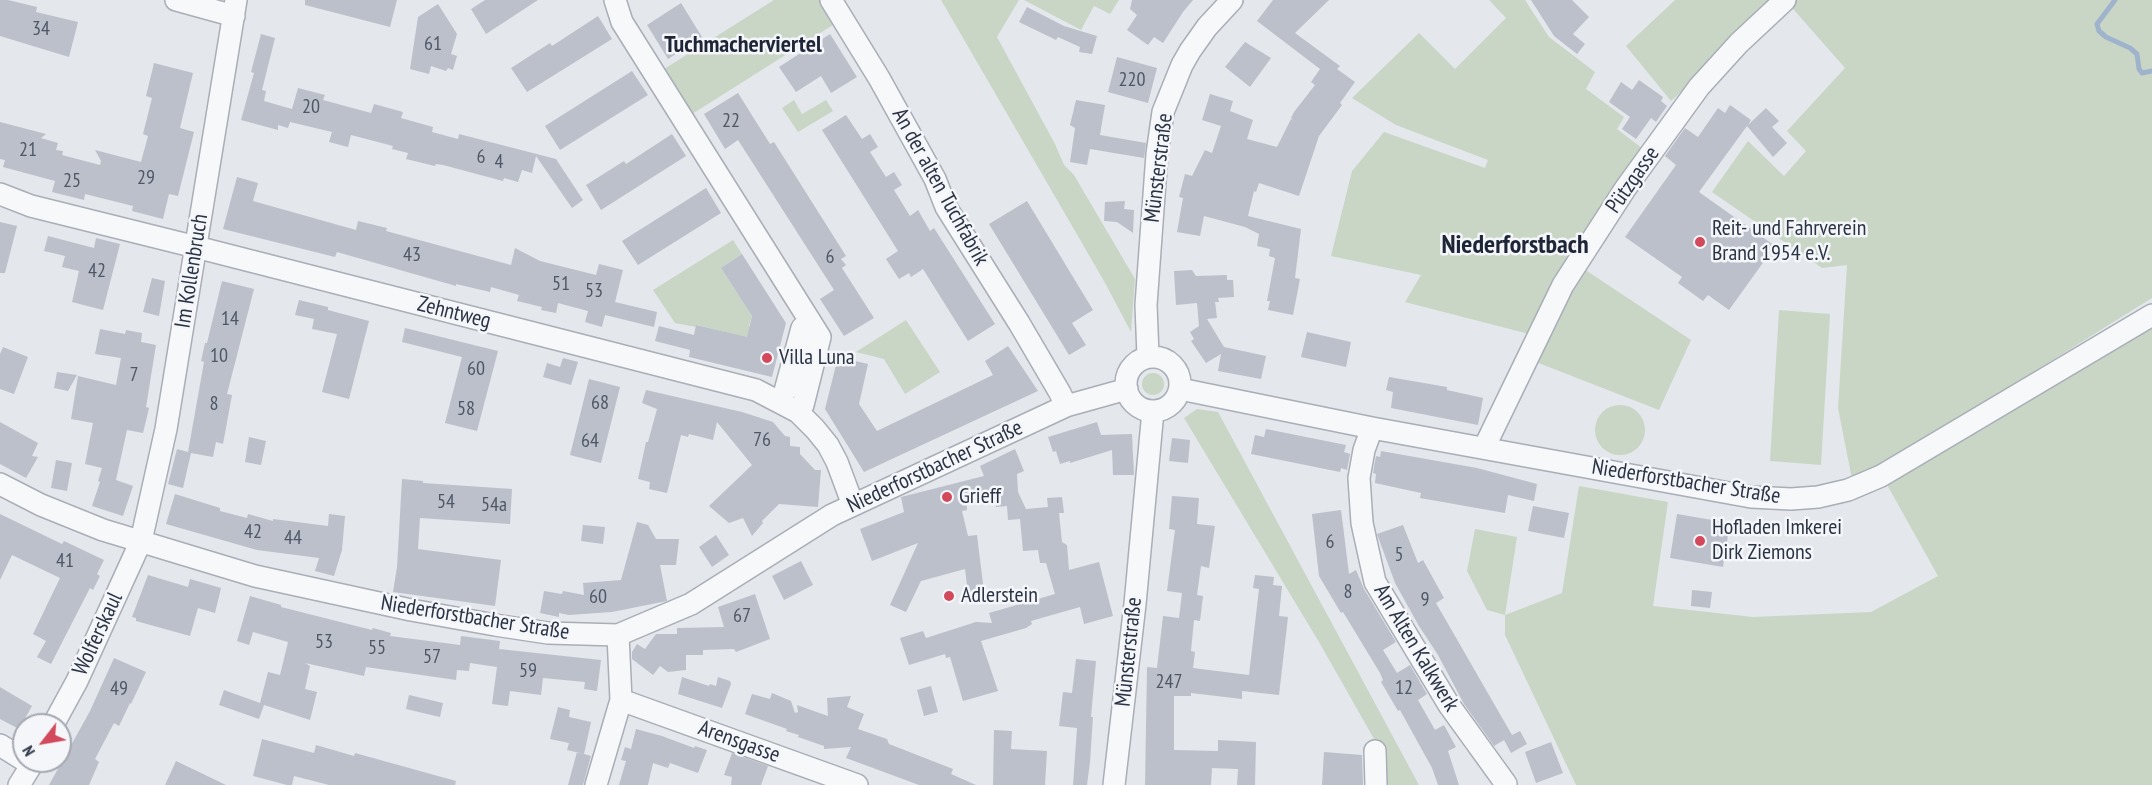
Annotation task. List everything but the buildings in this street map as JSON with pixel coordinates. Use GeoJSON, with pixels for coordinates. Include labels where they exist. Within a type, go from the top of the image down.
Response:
{"type":"FeatureCollection","features":[{"type":"Feature","properties":{"kind":"street"},"geometry":{"type":"LineString","coordinates":[[176,0],[235,8]]}},
{"type":"Feature","properties":{"kind":"street"},"geometry":{"type":"LineString","coordinates":[[615,0],[622,22],[820,337],[803,405],[789,406]]}},
{"type":"Feature","properties":{"kind":"street","name":"An der alten Tuchfabrik"},"geometry":{"type":"LineString","coordinates":[[831,0],[879,78],[935,179],[946,207],[1019,322],[1066,406]]}},
{"type":"Feature","properties":{"kind":"street","name":"Münsterstraße"},"geometry":{"type":"LineString","coordinates":[[1148,356],[1146,305],[1157,154],[1163,112],[1182,65],[1207,27],[1232,0]]}},
{"type":"Feature","properties":{"kind":"street","name":"Pützgasse"},"geometry":{"type":"LineString","coordinates":[[1484,448],[1563,285],[1625,189],[1699,87],[1739,43],[1785,0]]}},
{"type":"Feature","properties":{"kind":"street","name":"Im Kollenbruch"},"geometry":{"type":"LineString","coordinates":[[141,541],[166,429],[235,8]]}},
{"type":"Feature","properties":{"kind":"street","name":"Zehntweg"},"geometry":{"type":"LineString","coordinates":[[0,194],[31,206],[756,390],[789,406],[815,429],[828,445],[837,462],[853,505]]}},
{"type":"Feature","properties":{"kind":"street","name":"Niederforstbacher Straße"},"geometry":{"type":"LineString","coordinates":[[1180,389],[1372,428],[1751,497],[1791,499],[1818,497],[1848,490],[1881,476],[2152,315]]}},
{"type":"Feature","properties":{"kind":"street"},"geometry":{"type":"LineString","coordinates":[[1148,356],[1159,357],[1174,366],[1180,377],[1177,398],[1170,405],[1153,411],[1136,405],[1130,398],[1126,378],[1131,368],[1139,360],[1148,356]]}},
{"type":"Feature","properties":{"kind":"street","name":"Niederforstbacher Straße"},"geometry":{"type":"LineString","coordinates":[[0,484],[51,509],[103,530],[255,576],[411,610],[548,633],[618,635],[691,604],[808,529],[853,505],[1066,406],[1127,389]]}},
{"type":"Feature","properties":{"kind":"street","name":"Münsterstraße"},"geometry":{"type":"LineString","coordinates":[[1114,785],[1135,604],[1153,411]]}},
{"type":"Feature","properties":{"kind":"street","name":"Am Alten Kalkwerk"},"geometry":{"type":"LineString","coordinates":[[1372,428],[1364,450],[1359,478],[1362,523],[1375,582],[1449,705],[1506,784]]}},
{"type":"Feature","properties":{"kind":"street","name":"Wolferskaul"},"geometry":{"type":"LineString","coordinates":[[60,713],[77,681],[141,541]]}},
{"type":"Feature","properties":{"kind":"street"},"geometry":{"type":"LineString","coordinates":[[596,785],[621,700],[618,635]]}},
{"type":"Feature","properties":{"kind":"street","name":"Arensgasse"},"geometry":{"type":"LineString","coordinates":[[621,700],[857,785]]}},
{"type":"Feature","properties":{"kind":"street"},"geometry":{"type":"LineString","coordinates":[[1375,751],[1376,785]]}},
{"type":"Feature","properties":{"kind":"green space"},"geometry":{"type":"Polygon","coordinates":[[[774,0],[821,0],[836,23],[689,116],[661,71],[774,0]]]}},
{"type":"Feature","properties":{"kind":"green space"},"geometry":{"type":"Polygon","coordinates":[[[941,0],[1019,0],[997,37],[1064,165],[1074,175],[1135,279],[1131,332],[1104,281],[941,0]]]}},
{"type":"Feature","properties":{"kind":"green space"},"geometry":{"type":"Polygon","coordinates":[[[1024,0],[1119,0],[1110,14],[1094,6],[1081,30],[1024,0]]]}},
{"type":"Feature","properties":{"kind":"green space"},"geometry":{"type":"Polygon","coordinates":[[[1489,0],[1525,0],[1549,37],[1595,72],[1586,89],[1624,117],[1617,129],[1643,149],[1529,334],[1405,302],[1421,275],[1331,256],[1352,171],[1384,132],[1485,168],[1488,160],[1396,125],[1352,98],[1419,33],[1455,69],[1506,18],[1489,0]]]}},
{"type":"Feature","properties":{"kind":"green space"},"geometry":{"type":"Polygon","coordinates":[[[1675,0],[1778,0],[1671,101],[1626,46],[1675,0]]]}},
{"type":"Feature","properties":{"kind":"green space"},"geometry":{"type":"Polygon","coordinates":[[[1789,0],[2152,0],[2152,298],[1878,469],[1852,479],[1838,408],[1847,265],[1822,268],[1712,192],[1748,141],[1784,176],[1806,151],[1787,131],[1845,68],[1787,2],[1789,0]]]}},
{"type":"Feature","properties":{"kind":"green space"},"geometry":{"type":"Polygon","coordinates":[[[794,100],[802,114],[826,100],[833,111],[798,132],[782,108],[794,100]]]}},
{"type":"Feature","properties":{"kind":"green space"},"geometry":{"type":"Polygon","coordinates":[[[733,240],[742,254],[721,268],[752,316],[749,326],[757,328],[752,339],[697,325],[696,327],[675,323],[653,290],[733,240]]]}},
{"type":"Feature","properties":{"kind":"green space"},"geometry":{"type":"Polygon","coordinates":[[[1584,269],[1691,340],[1659,410],[1536,362],[1539,348],[1584,269]]]}},
{"type":"Feature","properties":{"kind":"green space"},"geometry":{"type":"Polygon","coordinates":[[[1779,310],[1830,314],[1821,465],[1770,461],[1779,310]]]}},
{"type":"Feature","properties":{"kind":"green space"},"geometry":{"type":"Polygon","coordinates":[[[906,320],[940,372],[905,394],[884,359],[856,352],[906,320]]]}},
{"type":"Feature","properties":{"kind":"green space"},"geometry":{"type":"Polygon","coordinates":[[[2152,321],[2152,785],[1576,785],[1505,635],[1505,615],[1562,593],[1579,486],[1668,502],[1653,606],[1753,617],[1871,612],[1938,576],[1886,483],[2152,321]]]}},
{"type":"Feature","properties":{"kind":"green space"},"geometry":{"type":"Polygon","coordinates":[[[1153,373],[1161,376],[1164,384],[1161,392],[1153,395],[1145,392],[1142,384],[1145,376],[1153,373]]]}},
{"type":"Feature","properties":{"kind":"green space"},"geometry":{"type":"Polygon","coordinates":[[[1620,405],[1638,412],[1645,430],[1638,448],[1620,455],[1602,448],[1595,430],[1602,412],[1620,405]]]}},
{"type":"Feature","properties":{"kind":"green space"},"geometry":{"type":"Polygon","coordinates":[[[1197,409],[1218,412],[1419,785],[1385,785],[1382,753],[1319,642],[1184,418],[1197,409]]]}},
{"type":"Feature","properties":{"kind":"green space"},"geometry":{"type":"Polygon","coordinates":[[[1475,529],[1517,537],[1505,615],[1487,610],[1467,571],[1475,529]]]}},
{"type":"Feature","properties":{"kind":"waterway"},"geometry":{"type":"LineString","coordinates":[[2115,0],[2097,24],[2099,31],[2137,54],[2139,69],[2142,73],[2152,71]]}},
{"type":"Feature","properties":{"kind":"place","name":"Reit- und Fahrverein Brand 1954 e.V."},"geometry":{"type":"Point","coordinates":[1700,242]}},
{"type":"Feature","properties":{"kind":"place","name":"Villa Luna"},"geometry":{"type":"Point","coordinates":[767,358]}},
{"type":"Feature","properties":{"kind":"place","name":"Grieff"},"geometry":{"type":"Point","coordinates":[947,497]}},
{"type":"Feature","properties":{"kind":"place","name":"Hofladen Imkerei Dirk Ziemons"},"geometry":{"type":"Point","coordinates":[1700,541]}},
{"type":"Feature","properties":{"kind":"place","name":"Adlerstein"},"geometry":{"type":"Point","coordinates":[949,596]}},
{"type":"Feature","properties":{"kind":"district","name":"Tuchmacherviertel"},"geometry":{"type":"Point","coordinates":[743,45]}},
{"type":"Feature","properties":{"kind":"district","name":"Niederforstbach"},"geometry":{"type":"Point","coordinates":[1515,246]}}]}
